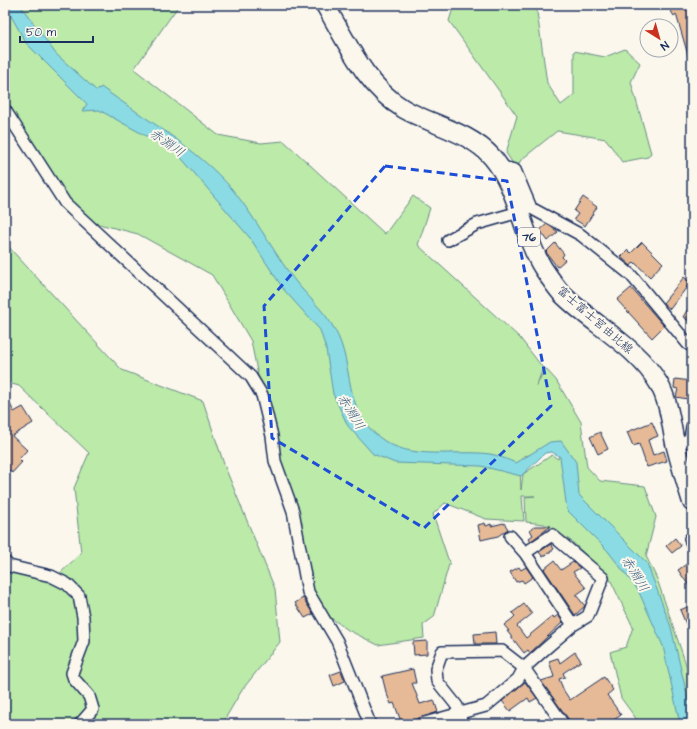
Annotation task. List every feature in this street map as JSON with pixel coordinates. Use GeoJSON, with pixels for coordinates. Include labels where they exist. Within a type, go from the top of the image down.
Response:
{"type":"FeatureCollection","features":[{"type":"Feature","properties":{"kind":"main road","name":"富士富士宮由比線"},"geometry":{"type":"LineString","coordinates":[[325,5],[370,80],[384,95],[404,109],[472,142],[488,153],[498,166],[542,266],[556,287],[639,359],[659,385],[666,401],[676,445],[688,476],[692,502]]}},
{"type":"Feature","properties":{"kind":"street"},"geometry":{"type":"LineString","coordinates":[[5,110],[65,204],[251,376],[262,395],[272,436],[275,461],[293,511],[308,592],[337,641],[370,724]]}},
{"type":"Feature","properties":{"kind":"street"},"geometry":{"type":"LineString","coordinates":[[498,166],[515,170],[531,208],[581,235],[631,275],[688,344],[692,346]]}},
{"type":"Feature","properties":{"kind":"street"},"geometry":{"type":"LineString","coordinates":[[448,240],[477,224],[519,212]]}},
{"type":"Feature","properties":{"kind":"street"},"geometry":{"type":"LineString","coordinates":[[676,445],[690,439],[692,427]]}},
{"type":"Feature","properties":{"kind":"street"},"geometry":{"type":"LineString","coordinates":[[421,724],[460,719],[486,706],[518,679],[524,668],[573,626],[588,616],[602,578],[552,535],[525,553]]}},
{"type":"Feature","properties":{"kind":"street"},"geometry":{"type":"LineString","coordinates":[[510,536],[525,553],[573,626]]}},
{"type":"Feature","properties":{"kind":"street"},"geometry":{"type":"LineString","coordinates":[[5,562],[9,566],[51,576],[67,584],[79,596],[83,617],[84,641],[72,673],[74,679],[90,696],[93,709],[80,724]]}},
{"type":"Feature","properties":{"kind":"street"},"geometry":{"type":"LineString","coordinates":[[460,719],[457,706],[437,681],[436,669],[442,652],[502,651],[524,668],[563,724]]}},
{"type":"Feature","properties":{"kind":"highlighted area"},"geometry":{"type":"Polygon","coordinates":[[[385,166],[507,181],[551,406],[424,528],[272,438],[264,306],[385,166]]]}},
{"type":"Feature","properties":{"kind":"green space"},"geometry":{"type":"Polygon","coordinates":[[[5,5],[179,5],[134,69],[218,135],[261,143],[284,141],[385,234],[413,196],[430,208],[418,245],[520,338],[543,368],[536,387],[545,368],[556,380],[581,422],[587,467],[600,481],[645,486],[656,517],[646,556],[657,579],[692,682],[692,724],[640,724],[621,698],[610,652],[626,647],[633,627],[609,577],[600,568],[571,541],[544,524],[526,522],[525,497],[535,496],[522,496],[524,521],[486,519],[445,503],[433,514],[448,559],[450,561],[434,617],[423,625],[424,638],[378,645],[348,630],[324,613],[306,584],[309,566],[275,461],[251,341],[212,275],[138,234],[95,223],[68,199],[35,152],[5,98],[5,5]],[[560,450],[524,456],[520,466],[521,490],[523,474],[552,455],[558,459],[560,450]]]}},
{"type":"Feature","properties":{"kind":"green space"},"geometry":{"type":"Polygon","coordinates":[[[454,5],[536,5],[547,83],[561,105],[574,95],[574,51],[605,57],[625,49],[640,63],[631,82],[651,153],[648,157],[622,162],[606,139],[557,131],[521,160],[516,168],[506,153],[517,116],[449,21],[454,5]]]}},
{"type":"Feature","properties":{"kind":"green space"},"geometry":{"type":"Polygon","coordinates":[[[5,243],[122,370],[203,401],[225,467],[275,589],[280,642],[242,690],[222,724],[5,724],[5,569],[51,582],[81,553],[74,488],[89,453],[19,386],[5,382],[5,243]]]}},
{"type":"Feature","properties":{"kind":"water","name":"赤淵川"},"geometry":{"type":"Polygon","coordinates":[[[5,5],[20,5],[56,54],[97,91],[101,87],[187,147],[218,174],[232,189],[290,274],[325,315],[335,330],[341,344],[354,400],[359,413],[367,426],[379,437],[391,445],[404,450],[433,453],[490,454],[500,456],[516,463],[550,442],[561,441],[576,462],[579,495],[647,563],[671,627],[692,716],[692,724],[680,724],[663,646],[638,590],[607,550],[567,510],[560,457],[552,452],[545,453],[521,476],[481,466],[395,463],[373,454],[348,426],[333,394],[326,349],[320,330],[284,290],[250,238],[177,153],[99,110],[82,111],[87,104],[26,43],[5,5]]]}},
{"type":"Feature","properties":{"kind":"building"},"geometry":{"type":"Polygon","coordinates":[[[667,5],[692,5],[692,61],[690,62],[679,24],[679,18],[677,18],[676,14],[674,16],[667,5]]]}},
{"type":"Feature","properties":{"kind":"building"},"geometry":{"type":"Polygon","coordinates":[[[583,197],[597,207],[585,226],[574,219],[578,214],[574,211],[583,197]]]}},
{"type":"Feature","properties":{"kind":"building"},"geometry":{"type":"Polygon","coordinates":[[[547,224],[558,232],[548,241],[540,230],[547,224]]]}},
{"type":"Feature","properties":{"kind":"building"},"geometry":{"type":"Polygon","coordinates":[[[642,242],[663,263],[650,277],[634,262],[631,266],[621,257],[628,250],[631,253],[642,242]]]}},
{"type":"Feature","properties":{"kind":"building"},"geometry":{"type":"Polygon","coordinates":[[[555,243],[564,254],[562,257],[565,260],[557,267],[546,252],[555,243]]]}},
{"type":"Feature","properties":{"kind":"building"},"geometry":{"type":"Polygon","coordinates":[[[684,277],[690,283],[670,309],[663,303],[684,277]]]}},
{"type":"Feature","properties":{"kind":"building"},"geometry":{"type":"Polygon","coordinates":[[[631,288],[664,326],[652,338],[617,300],[631,288]]]}},
{"type":"Feature","properties":{"kind":"building"},"geometry":{"type":"Polygon","coordinates":[[[692,302],[692,323],[683,317],[692,302]]]}},
{"type":"Feature","properties":{"kind":"building"},"geometry":{"type":"Polygon","coordinates":[[[675,379],[691,381],[688,399],[676,397],[678,389],[674,388],[675,379]]]}},
{"type":"Feature","properties":{"kind":"building"},"geometry":{"type":"Polygon","coordinates":[[[5,394],[14,412],[23,407],[33,423],[12,436],[27,450],[19,459],[22,462],[12,473],[10,470],[5,475],[5,424],[8,422],[5,416],[5,394]]]}},
{"type":"Feature","properties":{"kind":"building"},"geometry":{"type":"Polygon","coordinates":[[[652,422],[658,436],[648,440],[653,455],[664,451],[667,461],[647,467],[639,444],[633,446],[627,432],[652,422]]]}},
{"type":"Feature","properties":{"kind":"building"},"geometry":{"type":"Polygon","coordinates":[[[600,432],[608,449],[598,454],[590,437],[600,432]]]}},
{"type":"Feature","properties":{"kind":"building"},"geometry":{"type":"Polygon","coordinates":[[[485,523],[486,526],[491,524],[491,526],[504,523],[508,529],[498,536],[481,540],[478,525],[485,523]]]}},
{"type":"Feature","properties":{"kind":"building"},"geometry":{"type":"Polygon","coordinates":[[[535,526],[551,526],[531,541],[529,538],[533,535],[530,530],[535,526]]]}},
{"type":"Feature","properties":{"kind":"building"},"geometry":{"type":"Polygon","coordinates":[[[675,538],[681,546],[672,553],[666,546],[675,538]]]}},
{"type":"Feature","properties":{"kind":"building"},"geometry":{"type":"Polygon","coordinates":[[[551,544],[554,549],[543,557],[539,552],[551,544]]]}},
{"type":"Feature","properties":{"kind":"building"},"geometry":{"type":"Polygon","coordinates":[[[554,561],[561,570],[573,562],[580,568],[573,572],[586,588],[576,595],[585,606],[575,615],[544,569],[554,561]]]}},
{"type":"Feature","properties":{"kind":"building"},"geometry":{"type":"Polygon","coordinates":[[[688,563],[692,568],[692,590],[678,570],[688,563]]]}},
{"type":"Feature","properties":{"kind":"building"},"geometry":{"type":"Polygon","coordinates":[[[519,567],[521,570],[526,567],[533,577],[524,583],[522,580],[516,582],[510,572],[519,567]]]}},
{"type":"Feature","properties":{"kind":"building"},"geometry":{"type":"Polygon","coordinates":[[[303,598],[313,614],[305,618],[295,603],[303,598]]]}},
{"type":"Feature","properties":{"kind":"building"},"geometry":{"type":"Polygon","coordinates":[[[524,604],[532,614],[517,626],[526,638],[553,616],[554,618],[558,615],[563,622],[530,653],[528,650],[524,653],[504,625],[515,616],[512,613],[524,604]]]}},
{"type":"Feature","properties":{"kind":"building"},"geometry":{"type":"Polygon","coordinates":[[[692,605],[692,638],[680,610],[692,605]]]}},
{"type":"Feature","properties":{"kind":"building"},"geometry":{"type":"Polygon","coordinates":[[[495,632],[496,644],[475,644],[474,634],[495,632]]]}},
{"type":"Feature","properties":{"kind":"building"},"geometry":{"type":"Polygon","coordinates":[[[427,641],[427,654],[414,655],[413,642],[427,641]]]}},
{"type":"Feature","properties":{"kind":"building"},"geometry":{"type":"Polygon","coordinates":[[[575,652],[581,661],[563,673],[565,677],[559,679],[564,691],[570,700],[604,677],[613,690],[607,695],[621,715],[608,724],[572,724],[541,681],[554,677],[549,661],[558,658],[560,663],[575,652]]]}},
{"type":"Feature","properties":{"kind":"building"},"geometry":{"type":"Polygon","coordinates":[[[413,669],[416,683],[412,683],[420,704],[434,700],[438,712],[402,724],[394,703],[391,704],[386,692],[382,676],[413,669]]]}},
{"type":"Feature","properties":{"kind":"building"},"geometry":{"type":"Polygon","coordinates":[[[341,671],[345,681],[334,686],[330,675],[341,671]]]}},
{"type":"Feature","properties":{"kind":"building"},"geometry":{"type":"Polygon","coordinates":[[[525,682],[537,698],[530,702],[528,698],[510,711],[502,701],[525,682]]]}}]}
